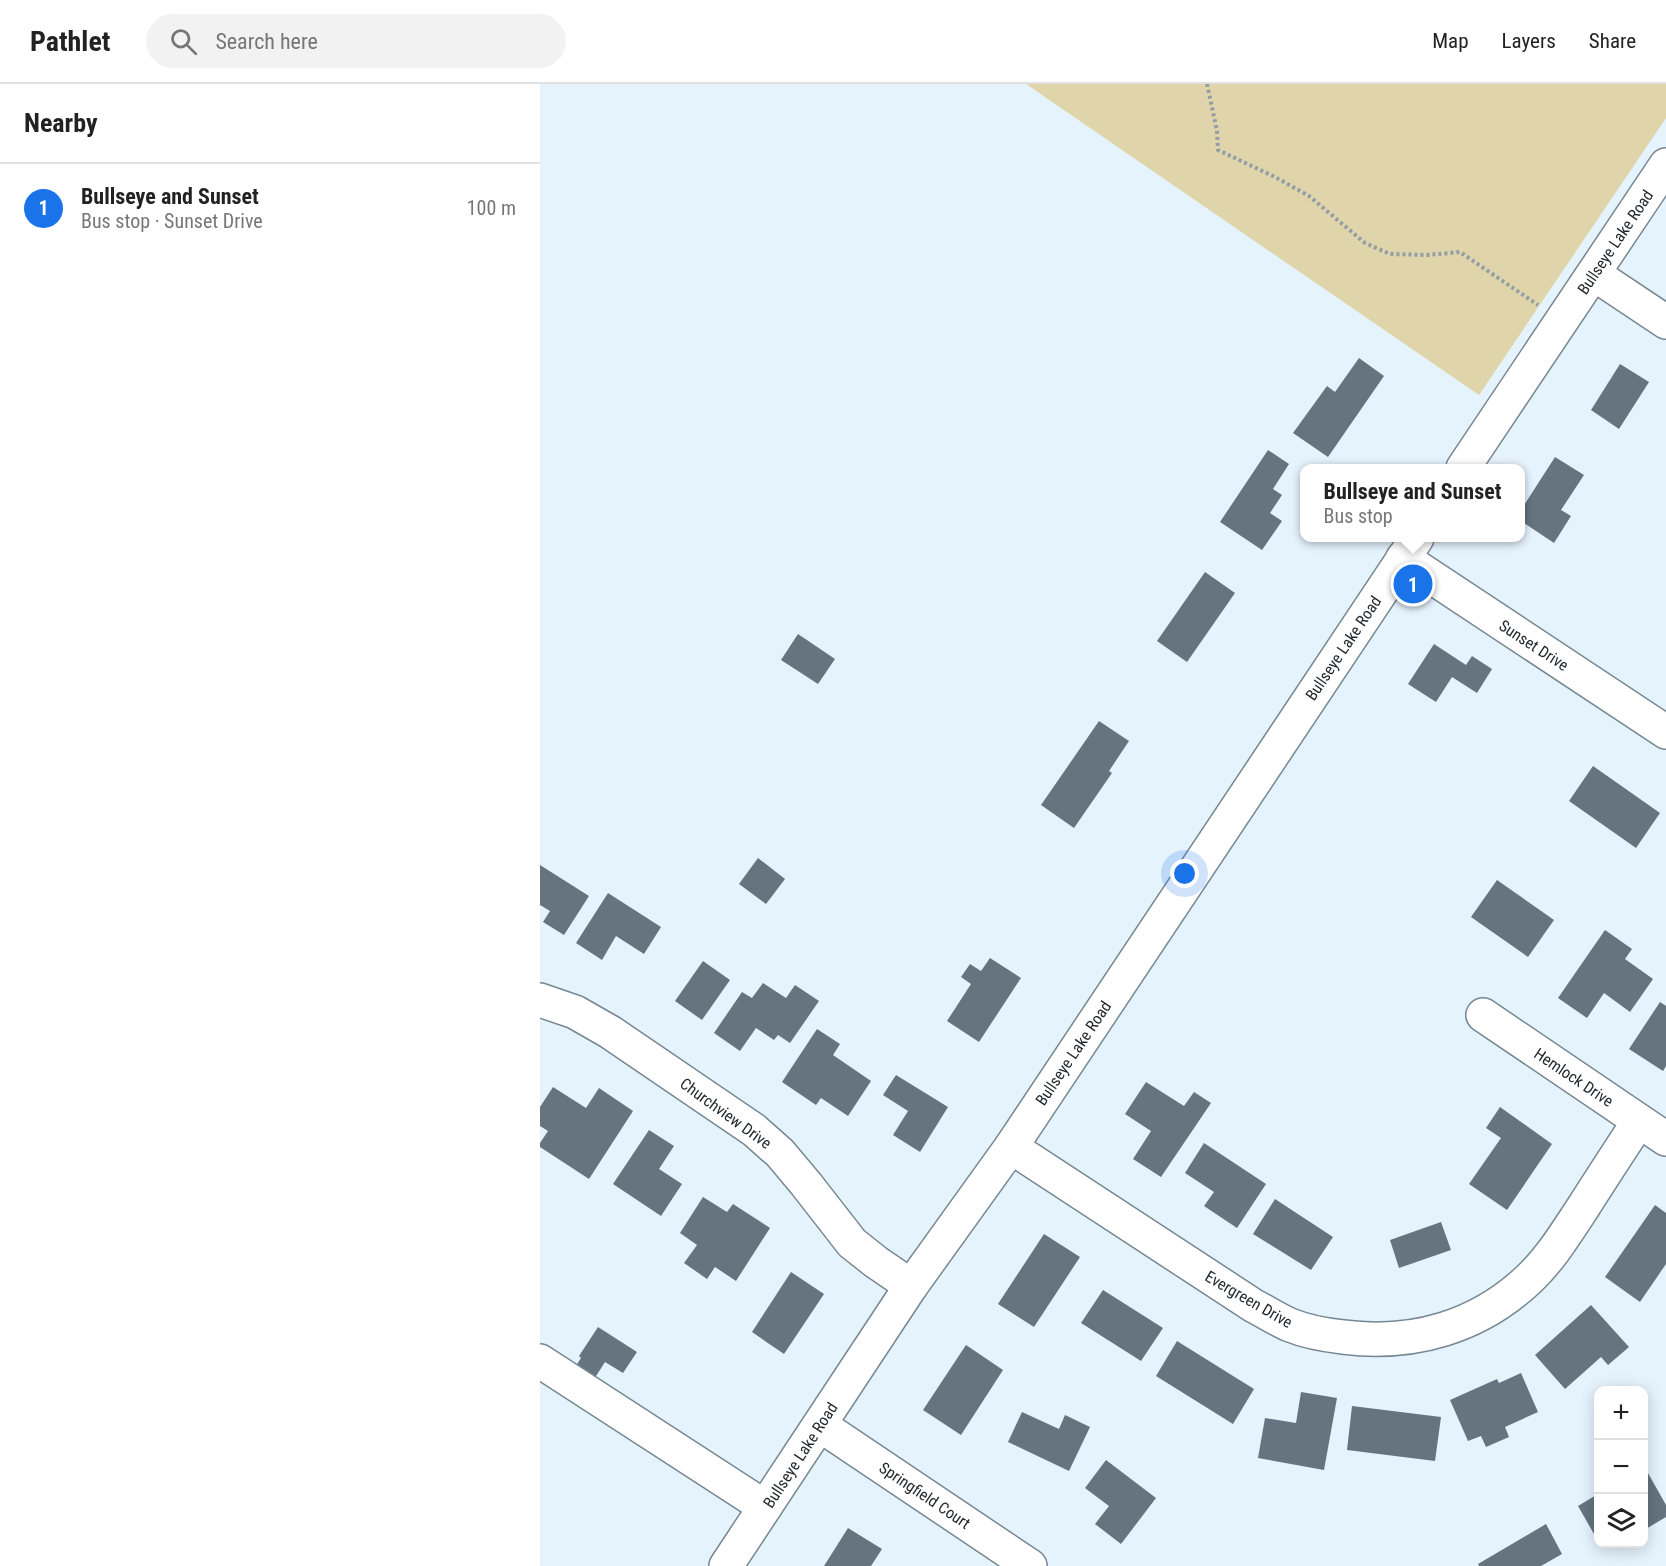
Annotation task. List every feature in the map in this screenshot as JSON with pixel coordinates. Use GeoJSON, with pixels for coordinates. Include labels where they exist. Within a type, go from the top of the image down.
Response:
{"type":"FeatureCollection","features":[{"type":"Feature","properties":{"kind":"street","name":"Bullseye Lake Road"},"geometry":{"type":"LineString","coordinates":[[1466,464],[1666,165]]}},
{"type":"Feature","properties":{"kind":"street"},"geometry":{"type":"LineString","coordinates":[[1594,274],[1666,322]]}},
{"type":"Feature","properties":{"kind":"street","name":"Bullseye Lake Road"},"geometry":{"type":"LineString","coordinates":[[726,1566],[911,1286],[1011,1146],[1410,548]]}},
{"type":"Feature","properties":{"kind":"street","name":"Sunset Drive"},"geometry":{"type":"LineString","coordinates":[[1410,548],[1666,732]]}},
{"type":"Feature","properties":{"kind":"street","name":"Churchview Drive"},"geometry":{"type":"LineString","coordinates":[[540,1000],[575,1012],[610,1032],[754,1130],[780,1154],[852,1243],[911,1286]]}},
{"type":"Feature","properties":{"kind":"street","name":"Hemlock Drive"},"geometry":{"type":"LineString","coordinates":[[1483,1015],[1653,1130]]}},
{"type":"Feature","properties":{"kind":"street","name":"Evergreen Drive"},"geometry":{"type":"LineString","coordinates":[[1011,1146],[1254,1306],[1290,1325],[1319,1335],[1362,1340],[1398,1339],[1434,1333],[1470,1319],[1500,1303],[1531,1277],[1653,1130]]}},
{"type":"Feature","properties":{"kind":"street"},"geometry":{"type":"LineString","coordinates":[[540,1360],[765,1507]]}},
{"type":"Feature","properties":{"kind":"street","name":"Springfield Court"},"geometry":{"type":"LineString","coordinates":[[820,1425],[1030,1566]]}},
{"type":"Feature","properties":{"kind":"path"},"geometry":{"type":"LineString","coordinates":[[1208,84],[1217,131],[1218,150],[1309,196],[1365,243],[1390,254],[1427,255],[1460,252],[1562,321]]}},
{"type":"Feature","properties":{"kind":"shaded area"},"geometry":{"type":"Polygon","coordinates":[[[1026,84],[1666,84],[1666,118],[1479,395],[1026,84]]]}},
{"type":"Feature","properties":{"kind":"building"},"geometry":{"type":"Polygon","coordinates":[[[1359,358],[1384,376],[1328,457],[1293,433],[1327,386],[1335,392],[1359,358]]]}},
{"type":"Feature","properties":{"kind":"building"},"geometry":{"type":"Polygon","coordinates":[[[1620,364],[1649,382],[1619,429],[1591,410],[1620,364]]]}},
{"type":"Feature","properties":{"kind":"building"},"geometry":{"type":"Polygon","coordinates":[[[1268,450],[1289,464],[1273,489],[1282,495],[1270,513],[1282,521],[1262,550],[1220,522],[1268,450]]]}},
{"type":"Feature","properties":{"kind":"building"},"geometry":{"type":"Polygon","coordinates":[[[1555,457],[1584,475],[1561,510],[1571,516],[1554,543],[1525,524],[1525,504],[1555,457]]]}},
{"type":"Feature","properties":{"kind":"building"},"geometry":{"type":"Polygon","coordinates":[[[1205,572],[1235,593],[1187,662],[1157,641],[1205,572]]]}},
{"type":"Feature","properties":{"kind":"building"},"geometry":{"type":"Polygon","coordinates":[[[798,634],[835,659],[818,684],[781,660],[798,634]]]}},
{"type":"Feature","properties":{"kind":"building"},"geometry":{"type":"Polygon","coordinates":[[[1434,644],[1466,665],[1472,656],[1492,669],[1477,693],[1452,677],[1436,702],[1408,684],[1434,644]]]}},
{"type":"Feature","properties":{"kind":"building"},"geometry":{"type":"Polygon","coordinates":[[[1099,721],[1129,741],[1109,771],[1112,773],[1074,828],[1041,805],[1099,721]]]}},
{"type":"Feature","properties":{"kind":"building"},"geometry":{"type":"Polygon","coordinates":[[[1593,766],[1660,813],[1636,848],[1569,801],[1593,766]]]}},
{"type":"Feature","properties":{"kind":"building"},"geometry":{"type":"Polygon","coordinates":[[[758,858],[785,879],[766,904],[739,884],[758,858]]]}},
{"type":"Feature","properties":{"kind":"building"},"geometry":{"type":"Polygon","coordinates":[[[540,865],[589,896],[564,935],[543,922],[550,911],[540,905],[540,865]]]}},
{"type":"Feature","properties":{"kind":"building"},"geometry":{"type":"Polygon","coordinates":[[[1497,880],[1554,920],[1528,957],[1471,917],[1497,880]]]}},
{"type":"Feature","properties":{"kind":"building"},"geometry":{"type":"Polygon","coordinates":[[[608,893],[661,927],[644,954],[616,936],[602,960],[576,943],[608,893]]]}},
{"type":"Feature","properties":{"kind":"building"},"geometry":{"type":"Polygon","coordinates":[[[1605,930],[1632,949],[1625,959],[1653,979],[1630,1012],[1604,993],[1587,1018],[1558,998],[1605,930]]]}},
{"type":"Feature","properties":{"kind":"building"},"geometry":{"type":"Polygon","coordinates":[[[990,958],[1021,978],[979,1042],[947,1021],[971,984],[961,977],[970,964],[981,971],[990,958]]]}},
{"type":"Feature","properties":{"kind":"building"},"geometry":{"type":"Polygon","coordinates":[[[703,961],[730,980],[702,1020],[675,1001],[703,961]]]}},
{"type":"Feature","properties":{"kind":"building"},"geometry":{"type":"Polygon","coordinates":[[[763,983],[786,998],[795,985],[819,1001],[790,1043],[778,1035],[774,1040],[756,1028],[740,1051],[714,1033],[742,992],[752,998],[763,983]]]}},
{"type":"Feature","properties":{"kind":"building"},"geometry":{"type":"Polygon","coordinates":[[[1660,1002],[1666,1006],[1666,1066],[1663,1071],[1629,1049],[1660,1002]]]}},
{"type":"Feature","properties":{"kind":"building"},"geometry":{"type":"Polygon","coordinates":[[[817,1029],[840,1044],[833,1055],[871,1081],[848,1116],[821,1098],[816,1105],[782,1082],[817,1029]]]}},
{"type":"Feature","properties":{"kind":"building"},"geometry":{"type":"Polygon","coordinates":[[[896,1075],[948,1107],[920,1152],[893,1135],[908,1111],[883,1095],[896,1075]]]}},
{"type":"Feature","properties":{"kind":"building"},"geometry":{"type":"Polygon","coordinates":[[[1146,1082],[1184,1106],[1194,1092],[1211,1103],[1161,1177],[1133,1159],[1151,1131],[1125,1114],[1146,1082]]]}},
{"type":"Feature","properties":{"kind":"building"},"geometry":{"type":"Polygon","coordinates":[[[553,1087],[586,1108],[599,1088],[633,1111],[589,1179],[540,1147],[548,1131],[540,1126],[540,1107],[553,1087]]]}},
{"type":"Feature","properties":{"kind":"building"},"geometry":{"type":"Polygon","coordinates":[[[1500,1107],[1552,1144],[1507,1210],[1469,1184],[1501,1138],[1486,1128],[1500,1107]]]}},
{"type":"Feature","properties":{"kind":"building"},"geometry":{"type":"Polygon","coordinates":[[[649,1130],[674,1146],[659,1169],[682,1184],[661,1216],[613,1184],[649,1130]]]}},
{"type":"Feature","properties":{"kind":"building"},"geometry":{"type":"Polygon","coordinates":[[[1204,1143],[1266,1184],[1237,1228],[1204,1206],[1214,1192],[1185,1173],[1204,1143]]]}},
{"type":"Feature","properties":{"kind":"building"},"geometry":{"type":"Polygon","coordinates":[[[703,1197],[727,1212],[733,1204],[770,1228],[736,1281],[715,1267],[707,1279],[684,1263],[697,1245],[680,1233],[703,1197]]]}},
{"type":"Feature","properties":{"kind":"building"},"geometry":{"type":"Polygon","coordinates":[[[1275,1199],[1333,1237],[1311,1270],[1253,1234],[1275,1199]]]}},
{"type":"Feature","properties":{"kind":"building"},"geometry":{"type":"Polygon","coordinates":[[[1655,1205],[1666,1213],[1666,1264],[1640,1302],[1605,1277],[1655,1205]]]}},
{"type":"Feature","properties":{"kind":"building"},"geometry":{"type":"Polygon","coordinates":[[[1441,1222],[1451,1250],[1399,1268],[1390,1240],[1441,1222]]]}},
{"type":"Feature","properties":{"kind":"building"},"geometry":{"type":"Polygon","coordinates":[[[1044,1234],[1080,1257],[1034,1327],[998,1304],[1044,1234]]]}},
{"type":"Feature","properties":{"kind":"building"},"geometry":{"type":"Polygon","coordinates":[[[791,1272],[824,1294],[784,1354],[752,1332],[791,1272]]]}},
{"type":"Feature","properties":{"kind":"building"},"geometry":{"type":"Polygon","coordinates":[[[1103,1290],[1163,1328],[1141,1361],[1081,1323],[1103,1290]]]}},
{"type":"Feature","properties":{"kind":"building"},"geometry":{"type":"Polygon","coordinates":[[[1591,1305],[1629,1347],[1608,1365],[1601,1357],[1565,1389],[1535,1355],[1591,1305]]]}},
{"type":"Feature","properties":{"kind":"building"},"geometry":{"type":"Polygon","coordinates":[[[598,1327],[637,1352],[623,1373],[605,1362],[591,1384],[572,1372],[581,1358],[579,1356],[598,1327]]]}},
{"type":"Feature","properties":{"kind":"building"},"geometry":{"type":"Polygon","coordinates":[[[1177,1341],[1254,1389],[1233,1424],[1156,1376],[1177,1341]]]}},
{"type":"Feature","properties":{"kind":"building"},"geometry":{"type":"Polygon","coordinates":[[[966,1345],[1003,1370],[961,1435],[923,1410],[966,1345]]]}},
{"type":"Feature","properties":{"kind":"building"},"geometry":{"type":"Polygon","coordinates":[[[1521,1373],[1538,1412],[1505,1427],[1509,1437],[1486,1447],[1481,1436],[1468,1441],[1450,1400],[1497,1379],[1499,1383],[1521,1373]]]}},
{"type":"Feature","properties":{"kind":"building"},"geometry":{"type":"Polygon","coordinates":[[[1301,1392],[1337,1398],[1324,1470],[1258,1458],[1265,1418],[1296,1423],[1301,1392]]]}},
{"type":"Feature","properties":{"kind":"building"},"geometry":{"type":"Polygon","coordinates":[[[1352,1406],[1441,1417],[1435,1461],[1347,1450],[1352,1406]]]}},
{"type":"Feature","properties":{"kind":"building"},"geometry":{"type":"Polygon","coordinates":[[[1022,1412],[1059,1429],[1065,1415],[1090,1427],[1069,1471],[1008,1442],[1022,1412]]]}},
{"type":"Feature","properties":{"kind":"building"},"geometry":{"type":"Polygon","coordinates":[[[1106,1460],[1156,1498],[1121,1544],[1095,1524],[1109,1506],[1085,1488],[1106,1460]]]}},
{"type":"Feature","properties":{"kind":"building"},"geometry":{"type":"Polygon","coordinates":[[[1648,1473],[1666,1505],[1666,1517],[1648,1528],[1648,1473]]]}},
{"type":"Feature","properties":{"kind":"building"},"geometry":{"type":"Polygon","coordinates":[[[1594,1496],[1594,1534],[1578,1506],[1594,1496]]]}},
{"type":"Feature","properties":{"kind":"building"},"geometry":{"type":"Polygon","coordinates":[[[1546,1524],[1562,1554],[1541,1566],[1479,1566],[1478,1564],[1546,1524]]]}},
{"type":"Feature","properties":{"kind":"building"},"geometry":{"type":"Polygon","coordinates":[[[848,1528],[882,1549],[871,1566],[824,1566],[848,1528]]]}},
{"type":"Feature","properties":{"kind":"place","name":"Bullseye and Sunset"},"geometry":{"type":"Point","coordinates":[1413,584]}}]}
